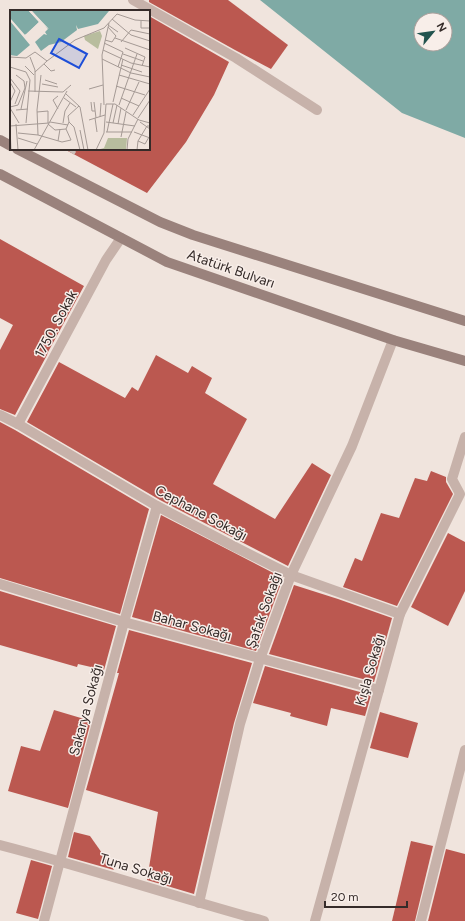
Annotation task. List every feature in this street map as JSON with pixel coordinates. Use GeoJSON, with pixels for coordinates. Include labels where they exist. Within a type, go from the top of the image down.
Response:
{"type":"FeatureCollection","features":[{"type":"Feature","properties":{"kind":"main road"},"geometry":{"type":"LineString","coordinates":[[0,140],[10,145]]}},
{"type":"Feature","properties":{"kind":"main road","name":"Atatürk Bulvarı"},"geometry":{"type":"LineString","coordinates":[[19,150],[160,222],[193,235],[465,321]]}},
{"type":"Feature","properties":{"kind":"main road","name":"Atatürk Bulvarı"},"geometry":{"type":"LineString","coordinates":[[0,174],[167,262],[393,340],[465,361]]}},
{"type":"Feature","properties":{"kind":"street"},"geometry":{"type":"LineString","coordinates":[[133,0],[236,58],[317,110]]}},
{"type":"Feature","properties":{"kind":"street","name":"1750. Sokak"},"geometry":{"type":"LineString","coordinates":[[18,424],[106,260],[121,238]]}},
{"type":"Feature","properties":{"kind":"street","name":"Şafak Sokağı"},"geometry":{"type":"LineString","coordinates":[[198,903],[240,724],[260,659],[291,575],[352,446],[393,340]]}},
{"type":"Feature","properties":{"kind":"street","name":"Cephane Sokağı"},"geometry":{"type":"LineString","coordinates":[[0,415],[18,424],[157,506],[235,548],[291,575],[400,614]]}},
{"type":"Feature","properties":{"kind":"street","name":"Kışla Sokağı"},"geometry":{"type":"LineString","coordinates":[[315,921],[400,614],[460,494],[452,479],[465,437]]}},
{"type":"Feature","properties":{"kind":"street","name":"Sakarya Sokağı"},"geometry":{"type":"LineString","coordinates":[[44,921],[124,622],[157,506]]}},
{"type":"Feature","properties":{"kind":"street","name":"Bahar Sokağı"},"geometry":{"type":"LineString","coordinates":[[0,584],[124,622],[379,690]]}},
{"type":"Feature","properties":{"kind":"street"},"geometry":{"type":"LineString","coordinates":[[421,921],[461,784],[465,750]]}},
{"type":"Feature","properties":{"kind":"street","name":"Tuna Sokağı"},"geometry":{"type":"LineString","coordinates":[[0,845],[61,860],[198,903],[264,921]]}},
{"type":"Feature","properties":{"kind":"water"},"geometry":{"type":"Polygon","coordinates":[[[260,0],[465,0],[465,138],[402,113],[260,0]]]}},
{"type":"Feature","properties":{"kind":"building"},"geometry":{"type":"Polygon","coordinates":[[[149,0],[228,0],[288,45],[271,69],[149,2],[149,0]]]}},
{"type":"Feature","properties":{"kind":"building"},"geometry":{"type":"Polygon","coordinates":[[[150,17],[229,62],[214,95],[186,142],[147,193],[66,150],[150,150],[150,17]]]}},
{"type":"Feature","properties":{"kind":"building"},"geometry":{"type":"Polygon","coordinates":[[[0,239],[84,286],[15,415],[0,409],[0,350],[13,325],[0,318],[0,239]]]}},
{"type":"Feature","properties":{"kind":"building"},"geometry":{"type":"Polygon","coordinates":[[[156,355],[188,373],[192,366],[212,378],[205,393],[247,419],[213,484],[275,519],[312,463],[331,475],[288,566],[160,500],[27,422],[59,362],[125,398],[132,387],[138,391],[156,355]]]}},
{"type":"Feature","properties":{"kind":"building"},"geometry":{"type":"Polygon","coordinates":[[[0,422],[149,509],[120,614],[0,578],[0,422]]]}},
{"type":"Feature","properties":{"kind":"building"},"geometry":{"type":"Polygon","coordinates":[[[431,471],[446,477],[446,482],[453,494],[397,606],[343,587],[355,558],[362,561],[381,513],[399,518],[415,478],[427,481],[431,471]]]}},
{"type":"Feature","properties":{"kind":"building"},"geometry":{"type":"Polygon","coordinates":[[[161,515],[283,578],[256,651],[132,617],[161,515]]]}},
{"type":"Feature","properties":{"kind":"building"},"geometry":{"type":"Polygon","coordinates":[[[448,533],[465,542],[465,591],[448,626],[411,607],[448,533]]]}},
{"type":"Feature","properties":{"kind":"building"},"geometry":{"type":"Polygon","coordinates":[[[294,585],[392,618],[374,682],[269,654],[294,585]]]}},
{"type":"Feature","properties":{"kind":"building"},"geometry":{"type":"Polygon","coordinates":[[[0,591],[116,626],[104,670],[78,664],[77,667],[0,645],[0,591]]]}},
{"type":"Feature","properties":{"kind":"building"},"geometry":{"type":"Polygon","coordinates":[[[129,630],[252,663],[234,723],[194,894],[147,880],[158,812],[86,790],[119,673],[117,673],[129,630]]]}},
{"type":"Feature","properties":{"kind":"building"},"geometry":{"type":"Polygon","coordinates":[[[265,666],[371,695],[365,716],[331,708],[327,726],[290,716],[291,713],[253,703],[265,666]]]}},
{"type":"Feature","properties":{"kind":"building"},"geometry":{"type":"Polygon","coordinates":[[[54,710],[91,721],[68,808],[8,791],[21,746],[40,751],[54,710]]]}},
{"type":"Feature","properties":{"kind":"building"},"geometry":{"type":"Polygon","coordinates":[[[380,712],[418,723],[408,758],[370,748],[380,712]]]}},
{"type":"Feature","properties":{"kind":"building"},"geometry":{"type":"Polygon","coordinates":[[[74,832],[90,836],[114,870],[68,857],[74,832]]]}},
{"type":"Feature","properties":{"kind":"building"},"geometry":{"type":"Polygon","coordinates":[[[411,841],[433,846],[415,921],[392,921],[411,841]]]}},
{"type":"Feature","properties":{"kind":"building"},"geometry":{"type":"Polygon","coordinates":[[[446,849],[465,854],[465,921],[428,921],[446,849]]]}},
{"type":"Feature","properties":{"kind":"building"},"geometry":{"type":"Polygon","coordinates":[[[31,860],[52,866],[38,919],[16,913],[31,860]]]}}]}
